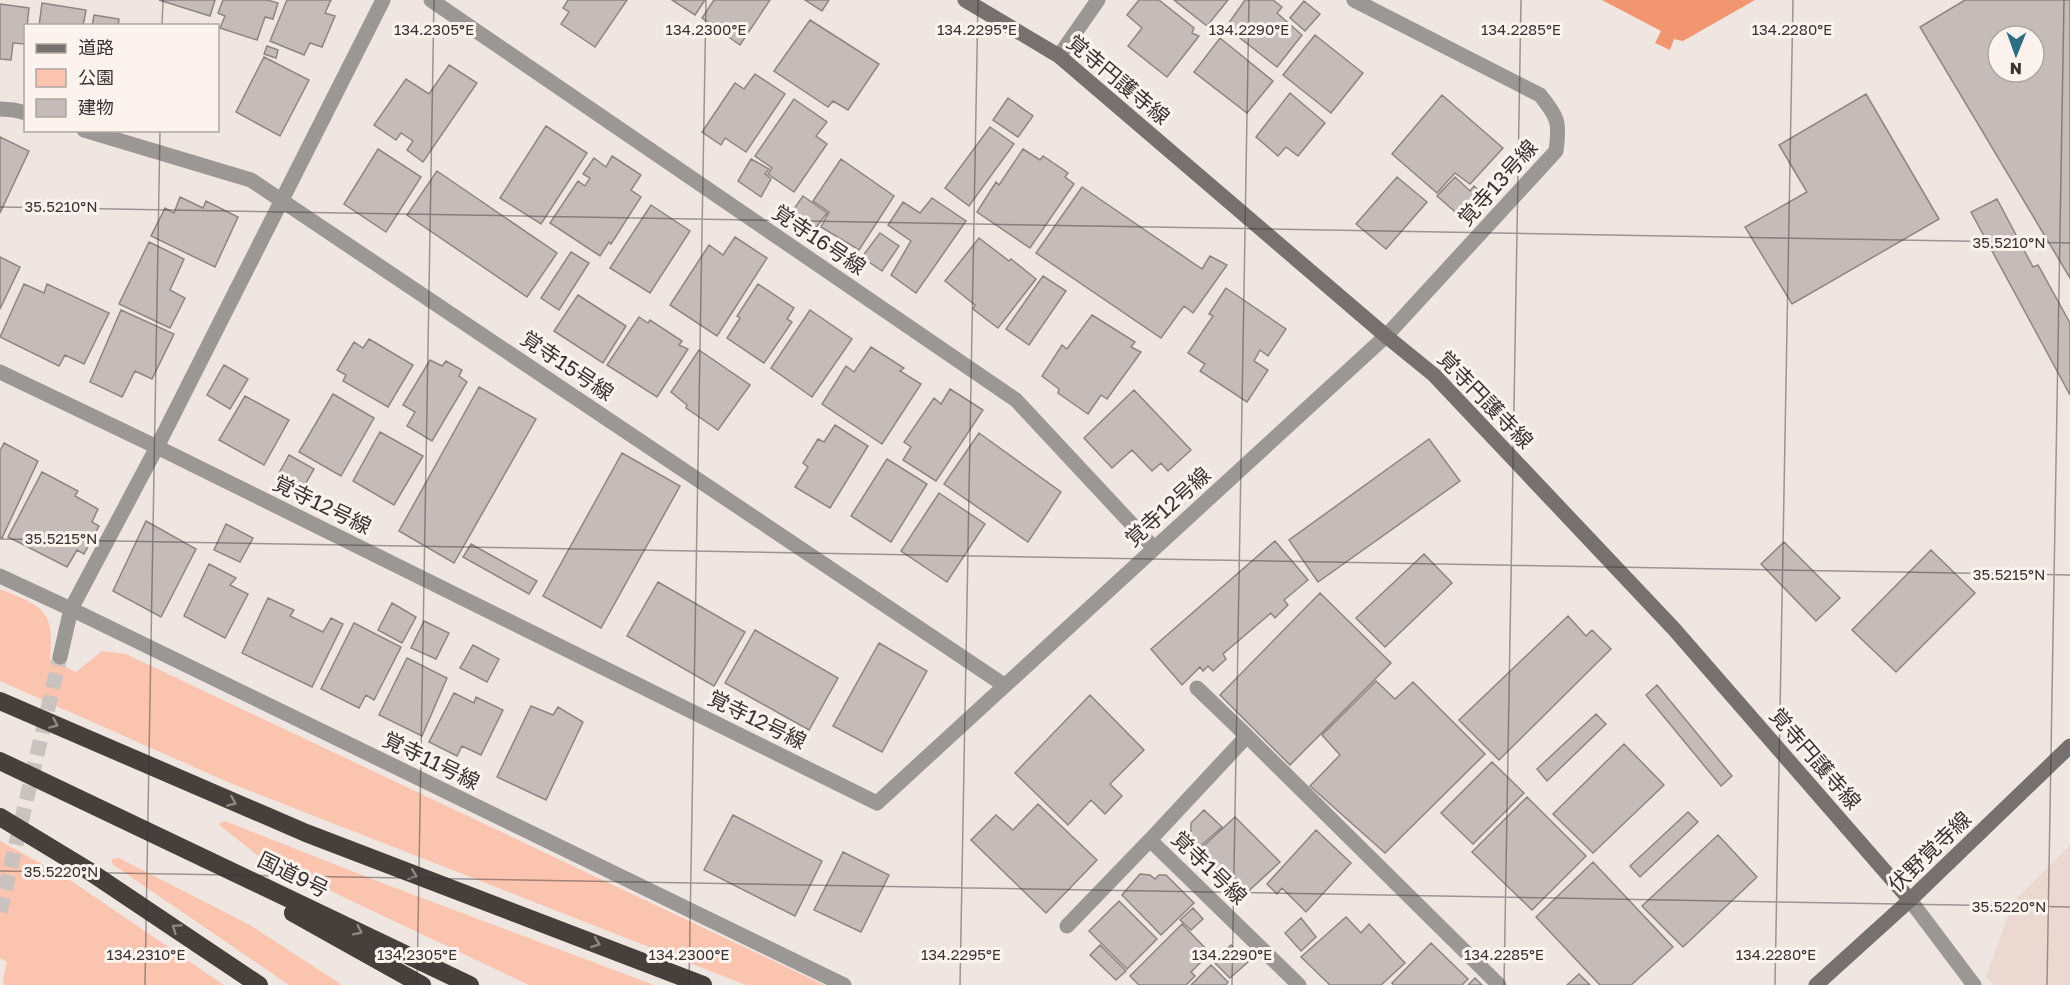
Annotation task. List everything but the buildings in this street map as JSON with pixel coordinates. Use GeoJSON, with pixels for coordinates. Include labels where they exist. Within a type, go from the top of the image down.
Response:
{"type":"FeatureCollection","features":[{"type":"Feature","properties":{"kind":"highway"},"geometry":{"type":"LineString","coordinates":[[0,701],[306,833],[704,985]]}},
{"type":"Feature","properties":{"kind":"highway","name":"国道9号"},"geometry":{"type":"LineString","coordinates":[[0,761],[470,985]]}},
{"type":"Feature","properties":{"kind":"highway","name":"国道9号"},"geometry":{"type":"LineString","coordinates":[[96,806],[422,985]]}},
{"type":"Feature","properties":{"kind":"highway"},"geometry":{"type":"LineString","coordinates":[[0,817],[99,877],[259,985]]}},
{"type":"Feature","properties":{"kind":"street"},"geometry":{"type":"LineString","coordinates":[[60,657],[71,609],[157,447],[382,0]]}},
{"type":"Feature","properties":{"kind":"street","name":"覚寺16号線"},"geometry":{"type":"LineString","coordinates":[[431,0],[1016,400],[1154,548]]}},
{"type":"Feature","properties":{"kind":"street","name":"覚寺円護寺線"},"geometry":{"type":"LineString","coordinates":[[965,0],[1059,56],[1434,375],[1666,621],[1910,900]]}},
{"type":"Feature","properties":{"kind":"street"},"geometry":{"type":"LineString","coordinates":[[1059,56],[1098,0]]}},
{"type":"Feature","properties":{"kind":"street","name":"覚寺13号線"},"geometry":{"type":"LineString","coordinates":[[1354,0],[1540,94],[1554,113],[1559,130],[1556,151],[1386,336]]}},
{"type":"Feature","properties":{"kind":"street"},"geometry":{"type":"LineString","coordinates":[[0,109],[24,112]]}},
{"type":"Feature","properties":{"kind":"street","name":"覚寺15号線"},"geometry":{"type":"LineString","coordinates":[[91,132],[251,180],[1004,685]]}},
{"type":"Feature","properties":{"kind":"street","name":"覚寺12号線"},"geometry":{"type":"LineString","coordinates":[[0,372],[157,447],[877,803],[1386,336]]}},
{"type":"Feature","properties":{"kind":"street","name":"覚寺11号線"},"geometry":{"type":"LineString","coordinates":[[0,576],[844,985]]}},
{"type":"Feature","properties":{"kind":"street"},"geometry":{"type":"LineString","coordinates":[[1197,688],[1499,985]]}},
{"type":"Feature","properties":{"kind":"street"},"geometry":{"type":"LineString","coordinates":[[1150,840],[1247,736]]}},
{"type":"Feature","properties":{"kind":"street","name":"伏野覚寺線"},"geometry":{"type":"LineString","coordinates":[[1816,985],[1910,900],[2070,746]]}},
{"type":"Feature","properties":{"kind":"street","name":"覚寺1号線"},"geometry":{"type":"LineString","coordinates":[[1067,926],[1150,840],[1299,985]]}},
{"type":"Feature","properties":{"kind":"street"},"geometry":{"type":"LineString","coordinates":[[1910,900],[1974,985]]}},
{"type":"Feature","properties":{"kind":"shaded area"},"geometry":{"type":"Polygon","coordinates":[[[1602,0],[1755,0],[1683,41],[1674,39],[1670,50],[1655,43],[1661,31],[1602,0]]]}},
{"type":"Feature","properties":{"kind":"shaded area"},"geometry":{"type":"Polygon","coordinates":[[[2070,845],[2070,985],[1994,985],[1986,977],[2013,902],[2070,845]]]}},
{"type":"Feature","properties":{"kind":"green space"},"geometry":{"type":"Polygon","coordinates":[[[0,589],[27,600],[43,612],[50,630],[50,659],[76,672],[102,651],[126,654],[824,985],[746,985],[230,783],[0,681],[0,589]]]}},
{"type":"Feature","properties":{"kind":"green space"},"geometry":{"type":"Polygon","coordinates":[[[225,821],[654,985],[529,985],[261,858],[218,824],[225,821]]]}},
{"type":"Feature","properties":{"kind":"green space"},"geometry":{"type":"Polygon","coordinates":[[[0,841],[64,876],[224,985],[4,985],[7,962],[0,958],[0,841]]]}},
{"type":"Feature","properties":{"kind":"green space"},"geometry":{"type":"Polygon","coordinates":[[[119,858],[250,925],[342,985],[289,985],[112,864],[112,859],[119,858]]]}},
{"type":"Feature","properties":{"kind":"tunnel"},"geometry":{"type":"LineString","coordinates":[[0,912],[60,657]]}}]}
